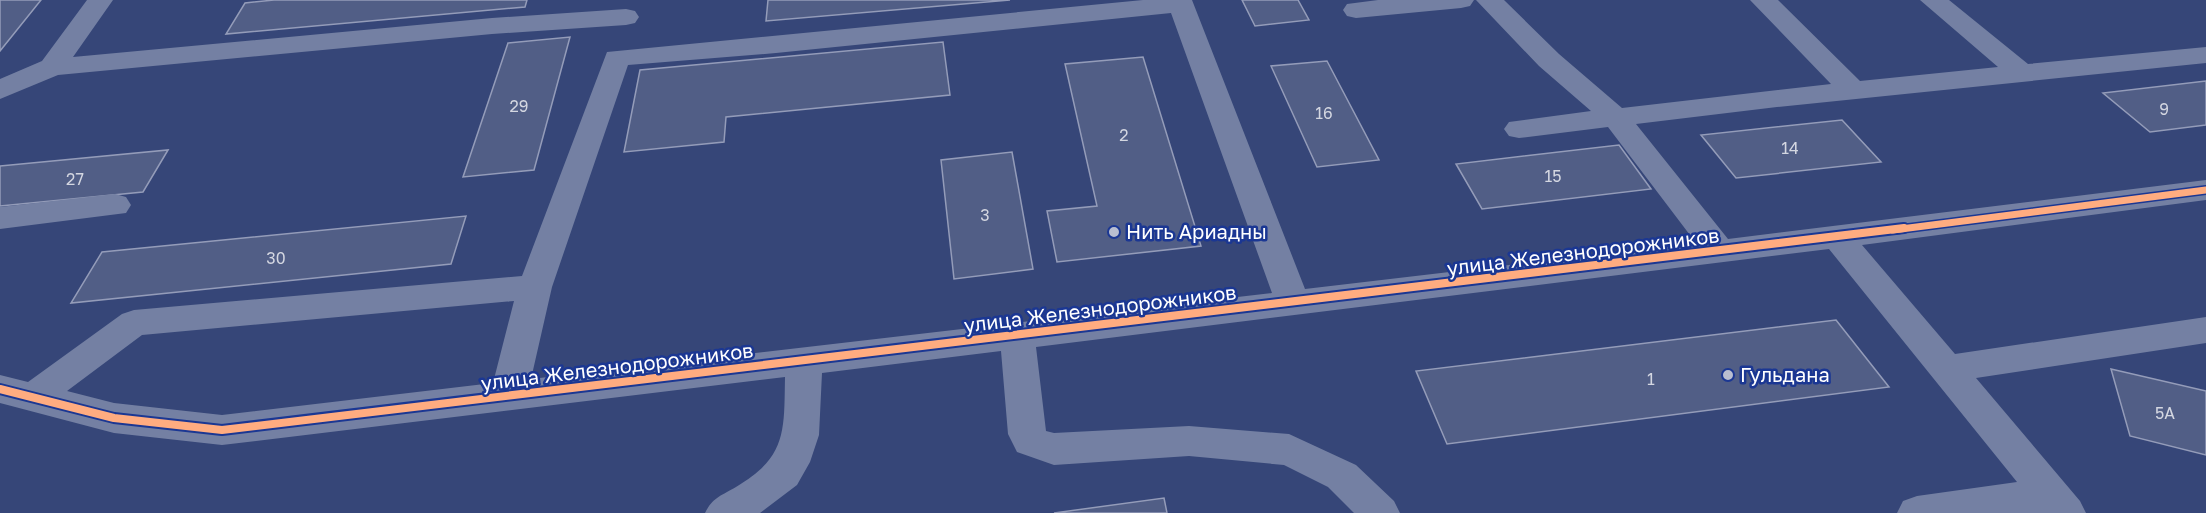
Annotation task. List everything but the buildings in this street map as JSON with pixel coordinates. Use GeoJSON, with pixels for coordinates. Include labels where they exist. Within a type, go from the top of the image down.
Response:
{"type":"FeatureCollection","features":[{"type":"Feature","properties":{"kind":"street"},"geometry":{"type":"LineString","coordinates":[[52,67],[100,0]]}},
{"type":"Feature","properties":{"kind":"street"},"geometry":{"type":"LineString","coordinates":[[1356,10],[1461,0]]}},
{"type":"Feature","properties":{"kind":"street"},"geometry":{"type":"LineString","coordinates":[[1489,0],[1550,60],[1616,118],[1720,252]]}},
{"type":"Feature","properties":{"kind":"street"},"geometry":{"type":"LineString","coordinates":[[1763,0],[1854,91]]}},
{"type":"Feature","properties":{"kind":"street"},"geometry":{"type":"LineString","coordinates":[[1933,0],[2024,75]]}},
{"type":"Feature","properties":{"kind":"street"},"geometry":{"type":"LineString","coordinates":[[617,58],[776,45],[1094,6],[1180,2],[1293,303]]}},
{"type":"Feature","properties":{"kind":"street"},"geometry":{"type":"LineString","coordinates":[[0,90],[52,67],[492,26],[628,9],[617,58],[536,287],[508,397]]}},
{"type":"Feature","properties":{"kind":"street"},"geometry":{"type":"LineString","coordinates":[[1519,129],[1854,91],[2206,55]]}},
{"type":"Feature","properties":{"kind":"street","name":"улица Железнодорожников"},"geometry":{"type":"LineString","coordinates":[[0,389],[114,418],[222,430],[1720,252],[2206,190]]}},
{"type":"Feature","properties":{"kind":"street"},"geometry":{"type":"LineString","coordinates":[[0,218],[115,205]]}},
{"type":"Feature","properties":{"kind":"street"},"geometry":{"type":"LineString","coordinates":[[1836,236],[2058,504]]}},
{"type":"Feature","properties":{"kind":"street"},"geometry":{"type":"LineString","coordinates":[[33,398],[134,323],[536,287]]}},
{"type":"Feature","properties":{"kind":"street"},"geometry":{"type":"LineString","coordinates":[[1947,369],[2206,330]]}},
{"type":"Feature","properties":{"kind":"street"},"geometry":{"type":"LineString","coordinates":[[1017,336],[1027,434],[1030,441],[1053,449],[1189,441],[1289,450],[1342,476],[1380,513]]}},
{"type":"Feature","properties":{"kind":"street"},"geometry":{"type":"LineString","coordinates":[[725,513],[783,475],[800,441],[804,361]]}},
{"type":"Feature","properties":{"kind":"street"},"geometry":{"type":"LineString","coordinates":[[1917,513],[2058,504]]}},
{"type":"Feature","properties":{"kind":"cycle path"},"geometry":{"type":"LineString","coordinates":[[0,389],[114,418],[222,430],[1720,252],[2206,190]]}},
{"type":"Feature","properties":{"kind":"place","name":"Нить Ариадны"},"geometry":{"type":"Point","coordinates":[1114,232]}},
{"type":"Feature","properties":{"kind":"place","name":"Гульдана"},"geometry":{"type":"Point","coordinates":[1728,375]}}]}
